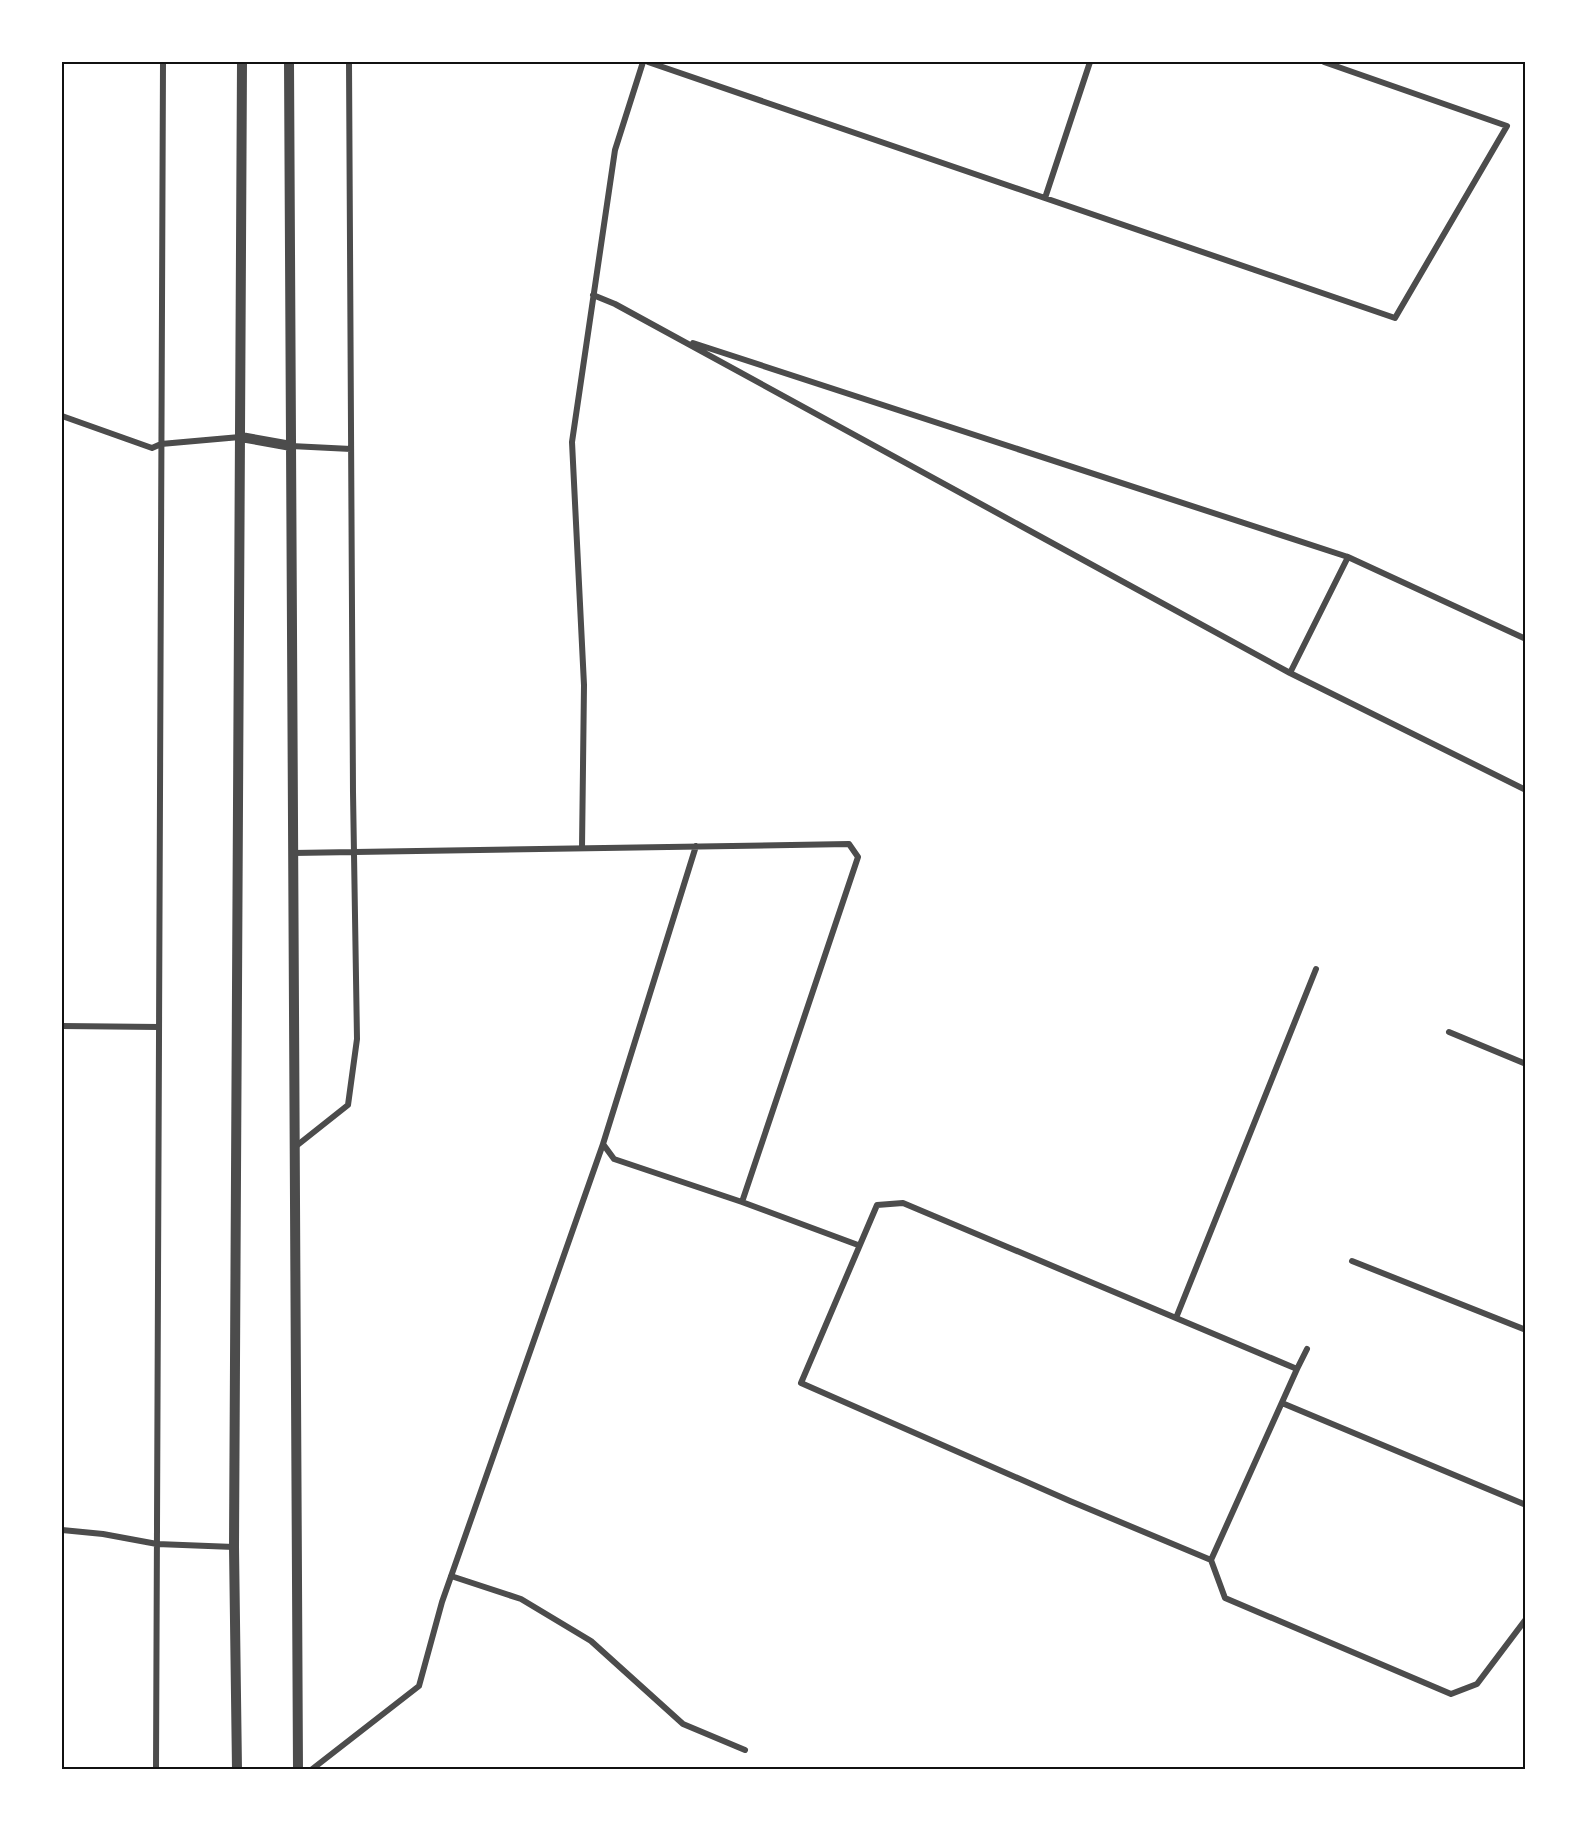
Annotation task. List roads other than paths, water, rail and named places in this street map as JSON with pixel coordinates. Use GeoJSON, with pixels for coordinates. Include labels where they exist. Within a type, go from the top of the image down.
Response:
{"type":"FeatureCollection","features":[{"type":"Feature","properties":{"kind":"street"},"geometry":{"type":"LineString","coordinates":[[156,1770],[163,62]]}},
{"type":"Feature","properties":{"kind":"street"},"geometry":{"type":"LineString","coordinates":[[237,1770],[234,1547],[242,62]]}},
{"type":"Feature","properties":{"kind":"street"},"geometry":{"type":"LineString","coordinates":[[289,62],[298,1770]]}},
{"type":"Feature","properties":{"kind":"street"},"geometry":{"type":"LineString","coordinates":[[294,1148],[348,1105],[357,1040],[356,853],[353,792],[349,62]]}},
{"type":"Feature","properties":{"kind":"street"},"geometry":{"type":"LineString","coordinates":[[582,848],[584,685],[572,442],[615,150],[643,62]]}},
{"type":"Feature","properties":{"kind":"street"},"geometry":{"type":"LineString","coordinates":[[648,62],[1395,318],[1507,126],[1324,62]]}},
{"type":"Feature","properties":{"kind":"street"},"geometry":{"type":"LineString","coordinates":[[1045,198],[1090,62]]}},
{"type":"Feature","properties":{"kind":"street"},"geometry":{"type":"LineString","coordinates":[[593,296],[615,304],[1290,673],[1526,790]]}},
{"type":"Feature","properties":{"kind":"street"},"geometry":{"type":"LineString","coordinates":[[677,338],[1348,557],[1526,639]]}},
{"type":"Feature","properties":{"kind":"street"},"geometry":{"type":"LineString","coordinates":[[62,416],[152,448],[161,444],[241,437],[291,446],[351,448]]}},
{"type":"Feature","properties":{"kind":"street"},"geometry":{"type":"LineString","coordinates":[[1290,673],[1348,557]]}},
{"type":"Feature","properties":{"kind":"street"},"geometry":{"type":"LineString","coordinates":[[293,853],[849,844],[858,858],[742,1202]]}},
{"type":"Feature","properties":{"kind":"street"},"geometry":{"type":"LineString","coordinates":[[312,1770],[419,1686],[442,1602],[603,1144],[696,846]]}},
{"type":"Feature","properties":{"kind":"street"},"geometry":{"type":"LineString","coordinates":[[1176,1318],[1316,969]]}},
{"type":"Feature","properties":{"kind":"street"},"geometry":{"type":"LineString","coordinates":[[62,1026],[159,1027]]}},
{"type":"Feature","properties":{"kind":"street"},"geometry":{"type":"LineString","coordinates":[[1449,1032],[1526,1064]]}},
{"type":"Feature","properties":{"kind":"street"},"geometry":{"type":"LineString","coordinates":[[603,1144],[614,1159],[742,1202],[858,1245]]}},
{"type":"Feature","properties":{"kind":"street"},"geometry":{"type":"LineString","coordinates":[[1211,1560],[801,1383],[858,1245],[877,1205],[903,1203],[1297,1369]]}},
{"type":"Feature","properties":{"kind":"street"},"geometry":{"type":"LineString","coordinates":[[1352,1261],[1526,1330]]}},
{"type":"Feature","properties":{"kind":"street"},"geometry":{"type":"LineString","coordinates":[[1307,1349],[1211,1560],[1225,1598],[1451,1694],[1477,1684],[1526,1619]]}},
{"type":"Feature","properties":{"kind":"street"},"geometry":{"type":"LineString","coordinates":[[1282,1403],[1526,1504]]}},
{"type":"Feature","properties":{"kind":"street"},"geometry":{"type":"LineString","coordinates":[[62,1530],[103,1534],[157,1544],[234,1547]]}},
{"type":"Feature","properties":{"kind":"street"},"geometry":{"type":"LineString","coordinates":[[451,1576],[521,1599],[591,1641],[683,1724],[745,1750]]}}]}
